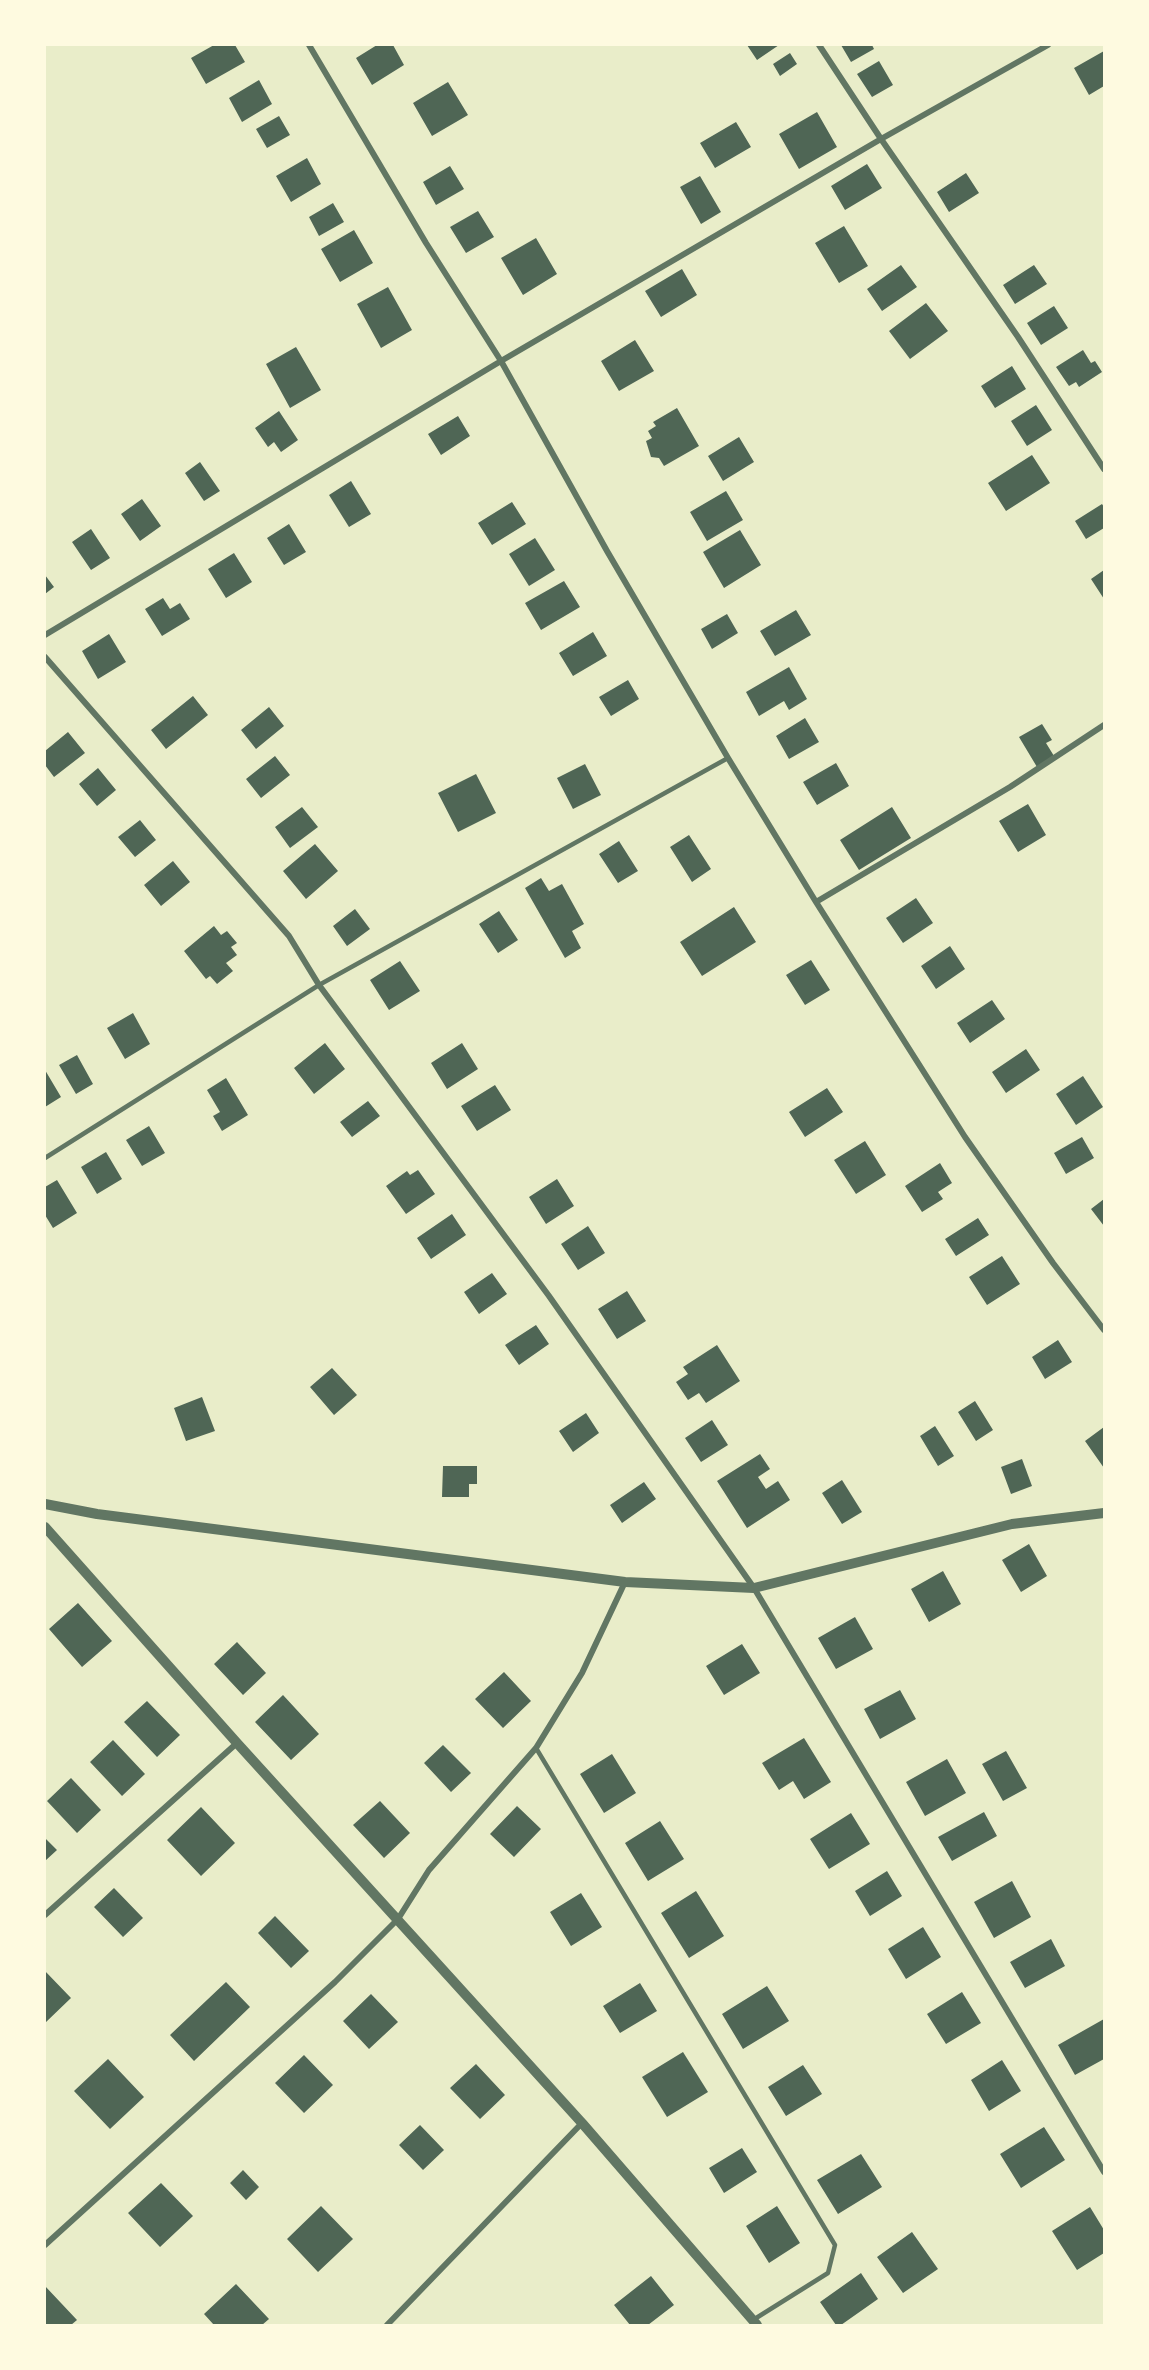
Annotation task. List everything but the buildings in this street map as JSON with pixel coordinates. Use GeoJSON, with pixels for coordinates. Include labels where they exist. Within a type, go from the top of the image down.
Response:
{"type":"FeatureCollection","features":[{"type":"Feature","properties":{"kind":"street"},"geometry":{"type":"LineString","coordinates":[[309,45],[426,243],[501,361],[607,551],[728,758],[816,902],[965,1137],[1053,1263],[1104,1330]]}},
{"type":"Feature","properties":{"kind":"street"},"geometry":{"type":"LineString","coordinates":[[819,45],[1018,337],[1104,469]]}},
{"type":"Feature","properties":{"kind":"street"},"geometry":{"type":"LineString","coordinates":[[45,635],[501,361],[881,139],[1048,45]]}},
{"type":"Feature","properties":{"kind":"street"},"geometry":{"type":"LineString","coordinates":[[45,657],[289,936],[319,985],[549,1296],[754,1588],[1104,2172]]}},
{"type":"Feature","properties":{"kind":"street"},"geometry":{"type":"LineString","coordinates":[[816,902],[1010,787],[1104,725]]}},
{"type":"Feature","properties":{"kind":"street"},"geometry":{"type":"LineString","coordinates":[[45,1504],[97,1514],[625,1582],[754,1588],[1012,1524],[1104,1513]]}},
{"type":"Feature","properties":{"kind":"street"},"geometry":{"type":"LineString","coordinates":[[45,1527],[237,1743],[582,2123],[755,2323]]}},
{"type":"Feature","properties":{"kind":"street"},"geometry":{"type":"LineString","coordinates":[[45,2245],[326,1990],[398,1919],[429,1870],[536,1748],[582,1673],[625,1582]]}},
{"type":"Feature","properties":{"kind":"street"},"geometry":{"type":"LineString","coordinates":[[45,1915],[237,1743]]}},
{"type":"Feature","properties":{"kind":"street"},"geometry":{"type":"LineString","coordinates":[[387,2325],[582,2123]]}},
{"type":"Feature","properties":{"kind":"lane"},"geometry":{"type":"LineString","coordinates":[[45,1158],[319,985],[728,758]]}},
{"type":"Feature","properties":{"kind":"lane"},"geometry":{"type":"LineString","coordinates":[[536,1748],[835,2245],[828,2274],[755,2323]]}}]}
